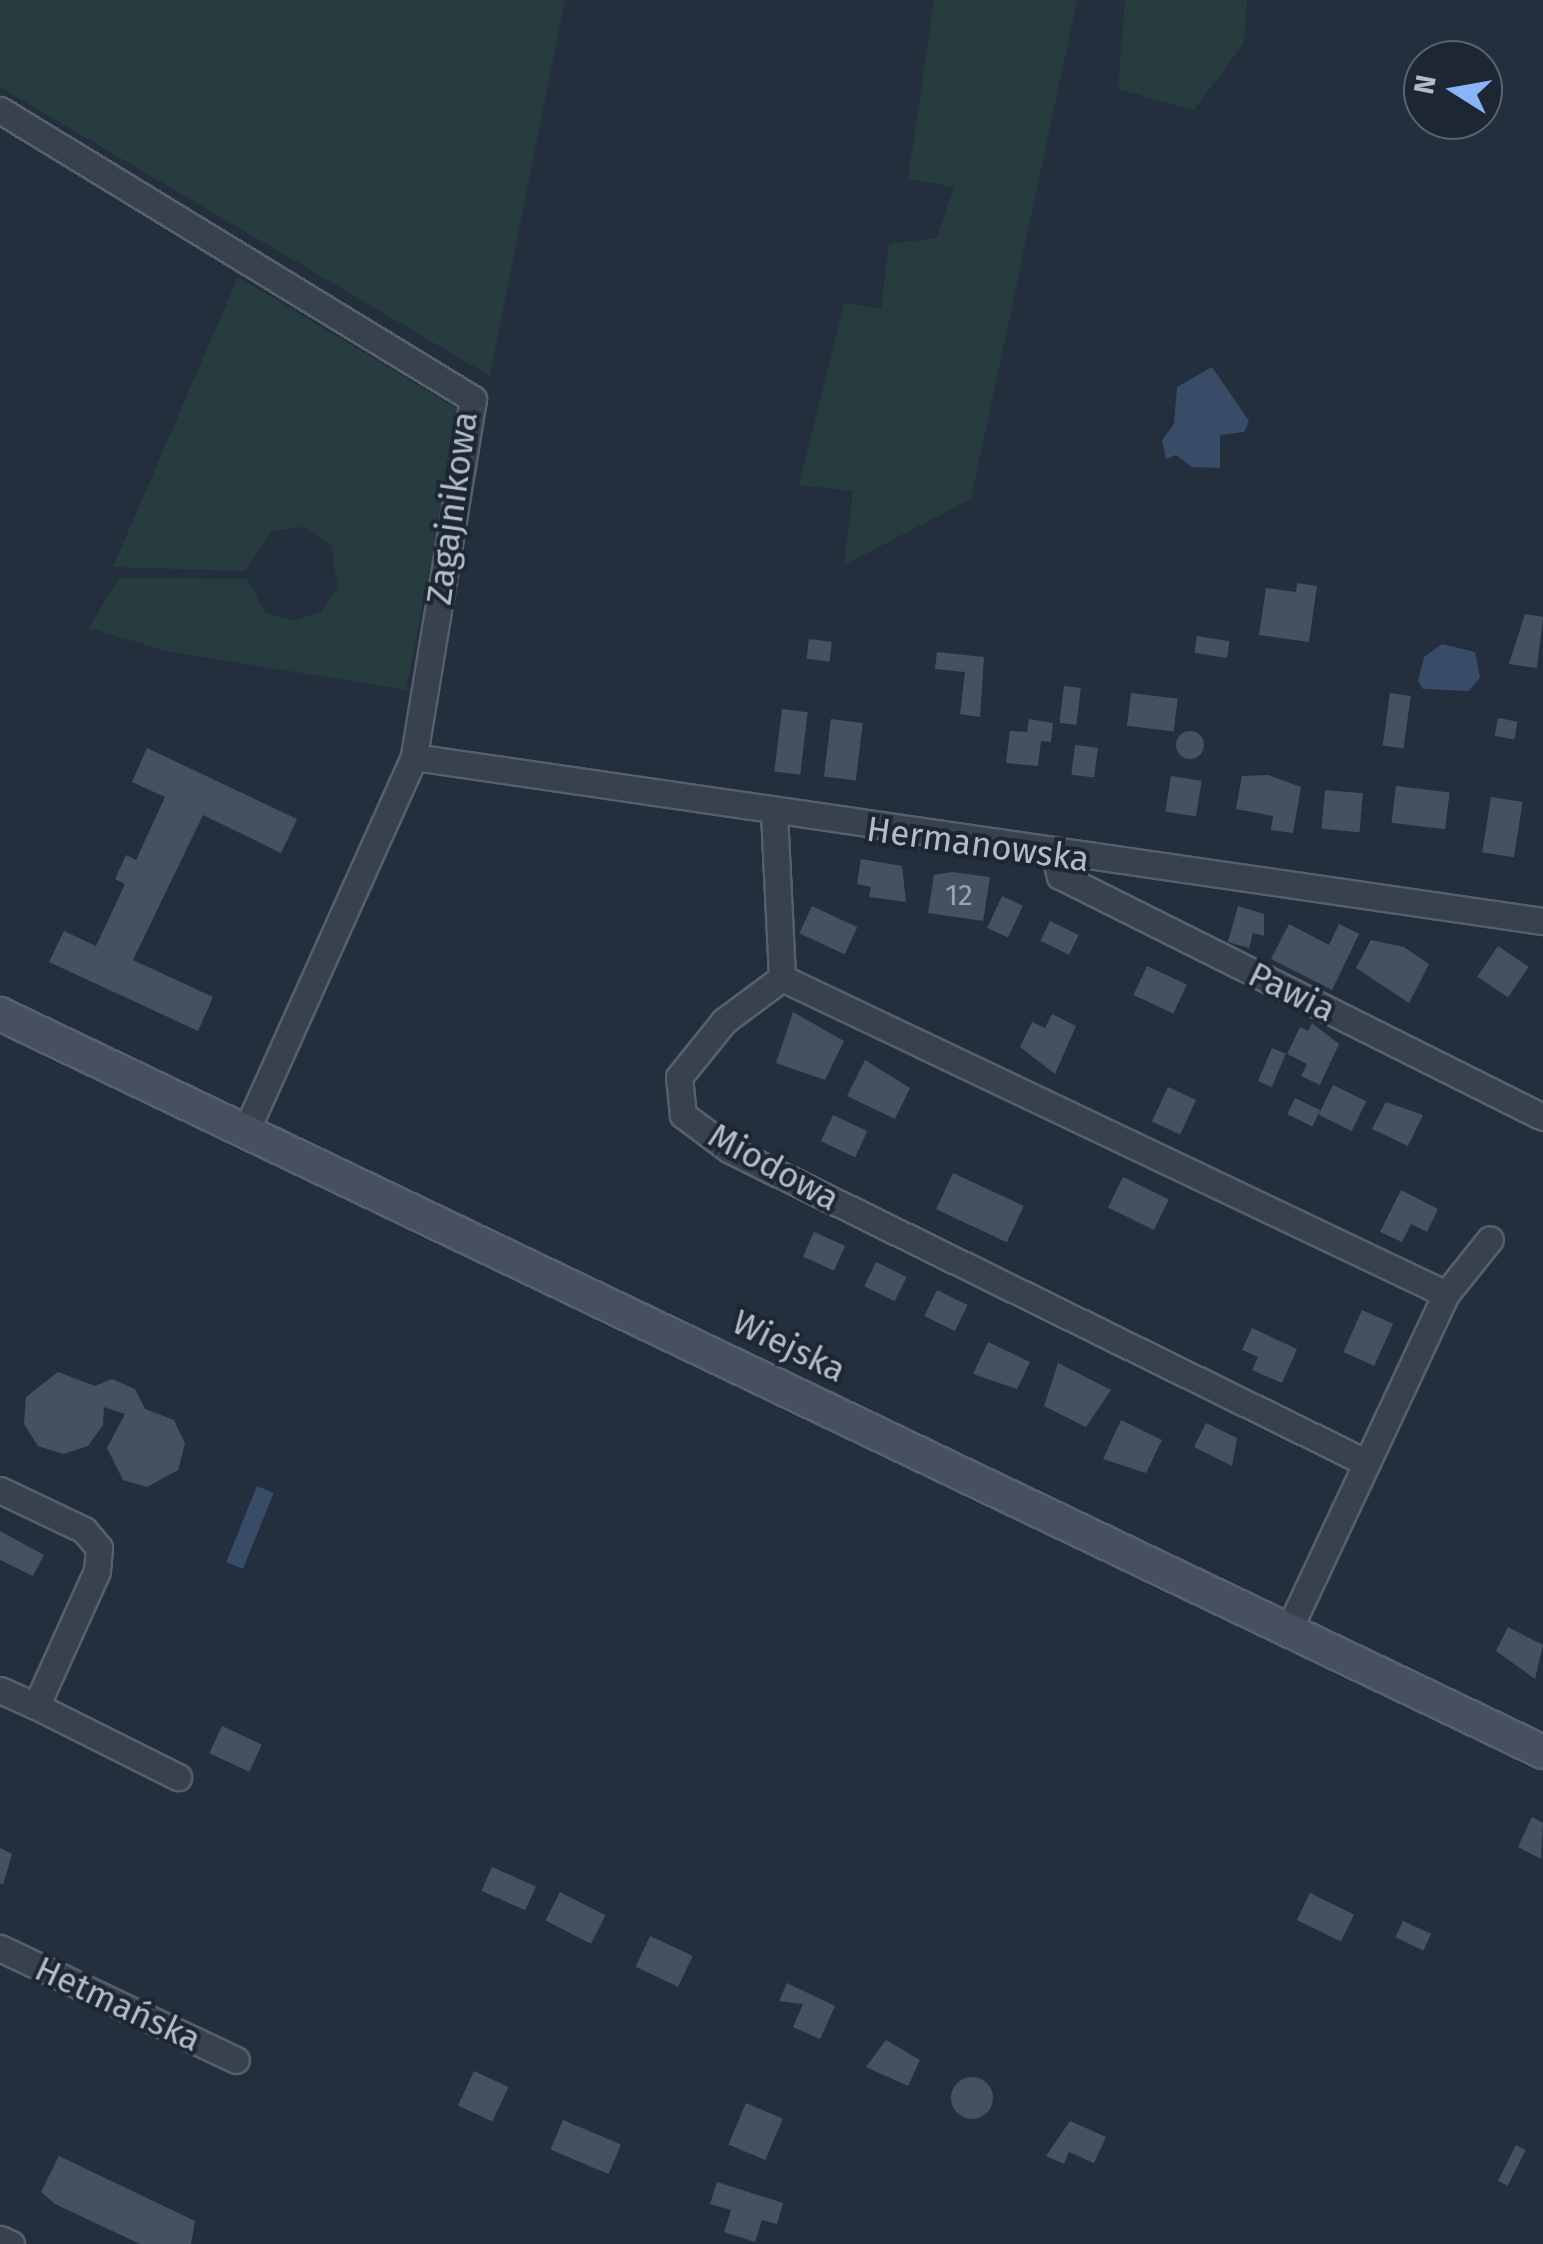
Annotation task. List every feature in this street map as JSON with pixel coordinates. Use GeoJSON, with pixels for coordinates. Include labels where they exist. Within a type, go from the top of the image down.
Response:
{"type":"FeatureCollection","features":[{"type":"Feature","properties":{"kind":"street","name":"Zagajnikowa"},"geometry":{"type":"LineString","coordinates":[[0,110],[473,399],[414,757],[246,1130]]}},
{"type":"Feature","properties":{"kind":"street","name":"Hermanowska"},"geometry":{"type":"LineString","coordinates":[[414,757],[1055,856],[1543,921]]}},
{"type":"Feature","properties":{"kind":"street"},"geometry":{"type":"LineString","coordinates":[[774,814],[782,978],[1446,1294]]}},
{"type":"Feature","properties":{"kind":"street","name":"Pawia"},"geometry":{"type":"LineString","coordinates":[[1055,856],[1060,876],[1543,1117]]}},
{"type":"Feature","properties":{"kind":"street","name":"Miodowa"},"geometry":{"type":"LineString","coordinates":[[782,978],[724,1022],[678,1077],[683,1115],[730,1150],[1367,1463]]}},
{"type":"Feature","properties":{"kind":"street","name":"Wiejska"},"geometry":{"type":"LineString","coordinates":[[0,1014],[1543,1752]]}},
{"type":"Feature","properties":{"kind":"street"},"geometry":{"type":"LineString","coordinates":[[1289,1629],[1446,1294],[1490,1239]]}},
{"type":"Feature","properties":{"kind":"street"},"geometry":{"type":"LineString","coordinates":[[0,1490],[84,1530],[99,1548],[98,1571],[36,1706]]}},
{"type":"Feature","properties":{"kind":"street"},"geometry":{"type":"LineString","coordinates":[[0,1690],[178,1778]]}},
{"type":"Feature","properties":{"kind":"street","name":"Hetmańska"},"geometry":{"type":"LineString","coordinates":[[0,1948],[236,2060]]}},
{"type":"Feature","properties":{"kind":"street"},"geometry":{"type":"LineString","coordinates":[[0,2238],[11,2244]]}},
{"type":"Feature","properties":{"kind":"green space"},"geometry":{"type":"Polygon","coordinates":[[[0,0],[565,0],[490,376],[0,87],[0,0]]]}},
{"type":"Feature","properties":{"kind":"green space"},"geometry":{"type":"Polygon","coordinates":[[[934,0],[1077,0],[971,499],[844,565],[853,491],[799,485],[844,303],[881,309],[889,244],[937,238],[954,187],[908,179],[934,0]]]}},
{"type":"Feature","properties":{"kind":"green space"},"geometry":{"type":"Polygon","coordinates":[[[1125,0],[1247,0],[1244,43],[1194,110],[1118,89],[1125,0]]]}},
{"type":"Feature","properties":{"kind":"green space"},"geometry":{"type":"Polygon","coordinates":[[[238,277],[461,411],[406,690],[167,651],[89,628],[119,578],[247,579],[265,612],[293,621],[321,612],[338,588],[331,545],[304,527],[272,531],[245,571],[113,567],[238,277]]]}},
{"type":"Feature","properties":{"kind":"water"},"geometry":{"type":"Polygon","coordinates":[[[1212,367],[1249,421],[1244,432],[1220,435],[1220,468],[1192,467],[1176,455],[1166,459],[1162,440],[1174,424],[1177,387],[1212,367]]]}},
{"type":"Feature","properties":{"kind":"water"},"geometry":{"type":"Polygon","coordinates":[[[1442,644],[1475,652],[1480,678],[1469,691],[1423,689],[1418,681],[1424,657],[1442,644]]]}},
{"type":"Feature","properties":{"kind":"water"},"geometry":{"type":"Polygon","coordinates":[[[257,1486],[274,1493],[243,1569],[226,1562],[257,1486]]]}},
{"type":"Feature","properties":{"kind":"building"},"geometry":{"type":"Polygon","coordinates":[[[1297,583],[1317,586],[1309,642],[1259,635],[1266,588],[1296,592],[1297,583]]]}},
{"type":"Feature","properties":{"kind":"building"},"geometry":{"type":"Polygon","coordinates":[[[1525,614],[1543,617],[1537,668],[1509,664],[1525,614]]]}},
{"type":"Feature","properties":{"kind":"building"},"geometry":{"type":"Polygon","coordinates":[[[1197,636],[1230,641],[1227,658],[1194,653],[1197,636]]]}},
{"type":"Feature","properties":{"kind":"building"},"geometry":{"type":"Polygon","coordinates":[[[809,639],[832,642],[829,662],[807,659],[809,639]]]}},
{"type":"Feature","properties":{"kind":"building"},"geometry":{"type":"Polygon","coordinates":[[[937,652],[984,657],[980,717],[960,714],[965,672],[935,669],[937,652]]]}},
{"type":"Feature","properties":{"kind":"building"},"geometry":{"type":"Polygon","coordinates":[[[1064,686],[1081,688],[1076,725],[1059,723],[1064,686]]]}},
{"type":"Feature","properties":{"kind":"building"},"geometry":{"type":"Polygon","coordinates":[[[1131,693],[1178,699],[1174,731],[1127,726],[1131,693]]]}},
{"type":"Feature","properties":{"kind":"building"},"geometry":{"type":"Polygon","coordinates":[[[1390,693],[1411,696],[1403,748],[1383,745],[1390,693]]]}},
{"type":"Feature","properties":{"kind":"building"},"geometry":{"type":"Polygon","coordinates":[[[782,709],[808,712],[800,775],[774,772],[782,709]]]}},
{"type":"Feature","properties":{"kind":"building"},"geometry":{"type":"Polygon","coordinates":[[[1498,718],[1518,722],[1514,739],[1495,736],[1498,718]]]}},
{"type":"Feature","properties":{"kind":"building"},"geometry":{"type":"Polygon","coordinates":[[[831,719],[863,723],[856,780],[824,777],[831,719]]]}},
{"type":"Feature","properties":{"kind":"building"},"geometry":{"type":"Polygon","coordinates":[[[1029,719],[1053,723],[1051,742],[1041,741],[1038,766],[1006,763],[1010,731],[1027,732],[1029,719]]]}},
{"type":"Feature","properties":{"kind":"building"},"geometry":{"type":"Polygon","coordinates":[[[1190,731],[1200,735],[1204,745],[1200,755],[1190,759],[1180,755],[1176,745],[1180,735],[1190,731]]]}},
{"type":"Feature","properties":{"kind":"building"},"geometry":{"type":"Polygon","coordinates":[[[1075,745],[1098,748],[1094,778],[1071,775],[1075,745]]]}},
{"type":"Feature","properties":{"kind":"building"},"geometry":{"type":"Polygon","coordinates":[[[147,748],[297,819],[281,853],[203,815],[133,960],[213,997],[198,1031],[49,962],[64,931],[96,946],[125,884],[115,879],[126,855],[136,860],[165,797],[132,782],[147,748]]]}},
{"type":"Feature","properties":{"kind":"building"},"geometry":{"type":"Polygon","coordinates":[[[1268,775],[1301,787],[1293,833],[1271,830],[1273,816],[1236,809],[1242,776],[1268,775]]]}},
{"type":"Feature","properties":{"kind":"building"},"geometry":{"type":"Polygon","coordinates":[[[1171,776],[1202,781],[1196,816],[1165,812],[1171,776]]]}},
{"type":"Feature","properties":{"kind":"building"},"geometry":{"type":"Polygon","coordinates":[[[1396,786],[1450,793],[1445,829],[1391,823],[1396,786]]]}},
{"type":"Feature","properties":{"kind":"building"},"geometry":{"type":"Polygon","coordinates":[[[1325,790],[1363,793],[1359,832],[1322,829],[1325,790]]]}},
{"type":"Feature","properties":{"kind":"building"},"geometry":{"type":"Polygon","coordinates":[[[1491,797],[1523,802],[1514,857],[1482,852],[1491,797]]]}},
{"type":"Feature","properties":{"kind":"building"},"geometry":{"type":"Polygon","coordinates":[[[861,859],[902,866],[906,902],[869,897],[871,887],[857,884],[861,859]]]}},
{"type":"Feature","properties":{"kind":"building"},"geometry":{"type":"Polygon","coordinates":[[[952,872],[990,877],[983,921],[928,913],[934,875],[952,872]]]}},
{"type":"Feature","properties":{"kind":"building"},"geometry":{"type":"Polygon","coordinates":[[[1002,896],[1023,906],[1008,937],[987,928],[1002,896]]]}},
{"type":"Feature","properties":{"kind":"building"},"geometry":{"type":"Polygon","coordinates":[[[812,906],[857,927],[845,954],[799,933],[812,906]]]}},
{"type":"Feature","properties":{"kind":"building"},"geometry":{"type":"Polygon","coordinates":[[[1238,906],[1264,914],[1264,936],[1253,933],[1249,948],[1228,942],[1238,906]]]}},
{"type":"Feature","properties":{"kind":"building"},"geometry":{"type":"Polygon","coordinates":[[[1050,921],[1079,935],[1069,955],[1040,941],[1050,921]]]}},
{"type":"Feature","properties":{"kind":"building"},"geometry":{"type":"Polygon","coordinates":[[[1289,924],[1329,945],[1339,924],[1359,934],[1332,990],[1271,959],[1289,924]]]}},
{"type":"Feature","properties":{"kind":"building"},"geometry":{"type":"Polygon","coordinates":[[[1371,940],[1404,947],[1429,964],[1409,1003],[1356,968],[1371,940]]]}},
{"type":"Feature","properties":{"kind":"building"},"geometry":{"type":"Polygon","coordinates":[[[1498,946],[1529,967],[1508,997],[1477,977],[1498,946]]]}},
{"type":"Feature","properties":{"kind":"building"},"geometry":{"type":"Polygon","coordinates":[[[1147,966],[1187,985],[1173,1014],[1133,995],[1147,966]]]}},
{"type":"Feature","properties":{"kind":"building"},"geometry":{"type":"Polygon","coordinates":[[[793,1012],[844,1041],[825,1080],[776,1063],[793,1012]]]}},
{"type":"Feature","properties":{"kind":"building"},"geometry":{"type":"Polygon","coordinates":[[[1052,1014],[1076,1026],[1055,1074],[1020,1047],[1032,1022],[1045,1028],[1052,1014]]]}},
{"type":"Feature","properties":{"kind":"building"},"geometry":{"type":"Polygon","coordinates":[[[1312,1023],[1339,1044],[1320,1085],[1301,1076],[1307,1064],[1287,1054],[1300,1027],[1308,1031],[1312,1023]]]}},
{"type":"Feature","properties":{"kind":"building"},"geometry":{"type":"Polygon","coordinates":[[[1272,1048],[1286,1054],[1272,1087],[1258,1081],[1272,1048]]]}},
{"type":"Feature","properties":{"kind":"building"},"geometry":{"type":"Polygon","coordinates":[[[865,1060],[910,1088],[895,1119],[847,1096],[865,1060]]]}},
{"type":"Feature","properties":{"kind":"building"},"geometry":{"type":"Polygon","coordinates":[[[1333,1085],[1366,1101],[1352,1131],[1319,1115],[1333,1085]]]}},
{"type":"Feature","properties":{"kind":"building"},"geometry":{"type":"Polygon","coordinates":[[[1168,1087],[1196,1100],[1180,1135],[1152,1121],[1168,1087]]]}},
{"type":"Feature","properties":{"kind":"building"},"geometry":{"type":"Polygon","coordinates":[[[1295,1098],[1320,1110],[1312,1126],[1287,1114],[1295,1098]]]}},
{"type":"Feature","properties":{"kind":"building"},"geometry":{"type":"Polygon","coordinates":[[[1386,1102],[1423,1115],[1408,1146],[1372,1129],[1386,1102]]]}},
{"type":"Feature","properties":{"kind":"building"},"geometry":{"type":"Polygon","coordinates":[[[833,1115],[867,1131],[855,1157],[821,1141],[833,1115]]]}},
{"type":"Feature","properties":{"kind":"building"},"geometry":{"type":"Polygon","coordinates":[[[953,1173],[1024,1206],[1007,1242],[936,1209],[953,1173]]]}},
{"type":"Feature","properties":{"kind":"building"},"geometry":{"type":"Polygon","coordinates":[[[1123,1177],[1169,1199],[1154,1230],[1108,1208],[1123,1177]]]}},
{"type":"Feature","properties":{"kind":"building"},"geometry":{"type":"Polygon","coordinates":[[[1401,1190],[1438,1209],[1427,1232],[1411,1224],[1402,1242],[1380,1232],[1401,1190]]]}},
{"type":"Feature","properties":{"kind":"building"},"geometry":{"type":"Polygon","coordinates":[[[814,1232],[845,1246],[834,1270],[803,1257],[814,1232]]]}},
{"type":"Feature","properties":{"kind":"building"},"geometry":{"type":"Polygon","coordinates":[[[876,1262],[907,1277],[895,1301],[864,1286],[876,1262]]]}},
{"type":"Feature","properties":{"kind":"building"},"geometry":{"type":"Polygon","coordinates":[[[937,1290],[968,1305],[955,1331],[924,1316],[937,1290]]]}},
{"type":"Feature","properties":{"kind":"building"},"geometry":{"type":"Polygon","coordinates":[[[1362,1310],[1393,1324],[1374,1366],[1343,1352],[1362,1310]]]}},
{"type":"Feature","properties":{"kind":"building"},"geometry":{"type":"Polygon","coordinates":[[[1252,1328],[1297,1349],[1282,1383],[1252,1370],[1258,1357],[1242,1350],[1252,1328]]]}},
{"type":"Feature","properties":{"kind":"building"},"geometry":{"type":"Polygon","coordinates":[[[988,1342],[1030,1362],[1017,1389],[973,1374],[988,1342]]]}},
{"type":"Feature","properties":{"kind":"building"},"geometry":{"type":"Polygon","coordinates":[[[1058,1363],[1111,1390],[1086,1427],[1044,1406],[1058,1363]]]}},
{"type":"Feature","properties":{"kind":"building"},"geometry":{"type":"Polygon","coordinates":[[[58,1372],[95,1386],[112,1379],[135,1389],[145,1409],[174,1420],[185,1444],[178,1470],[147,1487],[123,1480],[107,1448],[125,1414],[104,1407],[103,1425],[88,1446],[63,1454],[38,1446],[24,1424],[26,1397],[58,1372]]]}},
{"type":"Feature","properties":{"kind":"building"},"geometry":{"type":"Polygon","coordinates":[[[1121,1420],[1162,1440],[1146,1473],[1103,1459],[1121,1420]]]}},
{"type":"Feature","properties":{"kind":"building"},"geometry":{"type":"Polygon","coordinates":[[[1206,1423],[1237,1438],[1232,1466],[1194,1447],[1206,1423]]]}},
{"type":"Feature","properties":{"kind":"building"},"geometry":{"type":"Polygon","coordinates":[[[0,1531],[44,1555],[33,1576],[0,1560],[0,1531]]]}},
{"type":"Feature","properties":{"kind":"building"},"geometry":{"type":"Polygon","coordinates":[[[1508,1627],[1543,1645],[1535,1679],[1496,1651],[1508,1627]]]}},
{"type":"Feature","properties":{"kind":"building"},"geometry":{"type":"Polygon","coordinates":[[[222,1726],[262,1745],[249,1772],[209,1753],[222,1726]]]}},
{"type":"Feature","properties":{"kind":"building"},"geometry":{"type":"Polygon","coordinates":[[[1532,1817],[1543,1823],[1541,1859],[1518,1847],[1532,1817]]]}},
{"type":"Feature","properties":{"kind":"building"},"geometry":{"type":"Polygon","coordinates":[[[0,1848],[12,1854],[3,1885],[0,1883],[0,1848]]]}},
{"type":"Feature","properties":{"kind":"building"},"geometry":{"type":"Polygon","coordinates":[[[492,1867],[536,1887],[525,1910],[481,1891],[492,1867]]]}},
{"type":"Feature","properties":{"kind":"building"},"geometry":{"type":"Polygon","coordinates":[[[560,1892],[605,1915],[591,1944],[545,1921],[560,1892]]]}},
{"type":"Feature","properties":{"kind":"building"},"geometry":{"type":"Polygon","coordinates":[[[1310,1893],[1354,1914],[1341,1941],[1297,1920],[1310,1893]]]}},
{"type":"Feature","properties":{"kind":"building"},"geometry":{"type":"Polygon","coordinates":[[[1403,1921],[1431,1934],[1423,1950],[1395,1937],[1403,1921]]]}},
{"type":"Feature","properties":{"kind":"building"},"geometry":{"type":"Polygon","coordinates":[[[650,1936],[693,1956],[678,1987],[636,1967],[650,1936]]]}},
{"type":"Feature","properties":{"kind":"building"},"geometry":{"type":"Polygon","coordinates":[[[787,1983],[835,2006],[820,2039],[793,2027],[803,2004],[779,2001],[787,1983]]]}},
{"type":"Feature","properties":{"kind":"building"},"geometry":{"type":"Polygon","coordinates":[[[886,2040],[920,2060],[908,2086],[866,2067],[886,2040]]]}},
{"type":"Feature","properties":{"kind":"building"},"geometry":{"type":"Polygon","coordinates":[[[474,2071],[508,2087],[492,2121],[458,2105],[474,2071]]]}},
{"type":"Feature","properties":{"kind":"building"},"geometry":{"type":"Polygon","coordinates":[[[972,2077],[987,2083],[993,2098],[987,2113],[972,2119],[957,2113],[951,2098],[957,2083],[972,2077]]]}},
{"type":"Feature","properties":{"kind":"building"},"geometry":{"type":"Polygon","coordinates":[[[746,2103],[783,2119],[765,2160],[728,2144],[746,2103]]]}},
{"type":"Feature","properties":{"kind":"building"},"geometry":{"type":"Polygon","coordinates":[[[563,2120],[621,2145],[608,2174],[550,2149],[563,2120]]]}},
{"type":"Feature","properties":{"kind":"building"},"geometry":{"type":"Polygon","coordinates":[[[1070,2121],[1106,2137],[1094,2163],[1069,2152],[1064,2164],[1046,2156],[1070,2121]]]}},
{"type":"Feature","properties":{"kind":"building"},"geometry":{"type":"Polygon","coordinates":[[[1516,2145],[1526,2150],[1508,2186],[1498,2181],[1516,2145]]]}},
{"type":"Feature","properties":{"kind":"building"},"geometry":{"type":"Polygon","coordinates":[[[59,2156],[195,2221],[191,2244],[140,2244],[55,2204],[41,2192],[59,2156]]]}},
{"type":"Feature","properties":{"kind":"building"},"geometry":{"type":"Polygon","coordinates":[[[717,2182],[783,2203],[777,2224],[762,2220],[755,2242],[724,2232],[731,2210],[710,2204],[717,2182]]]}}]}
